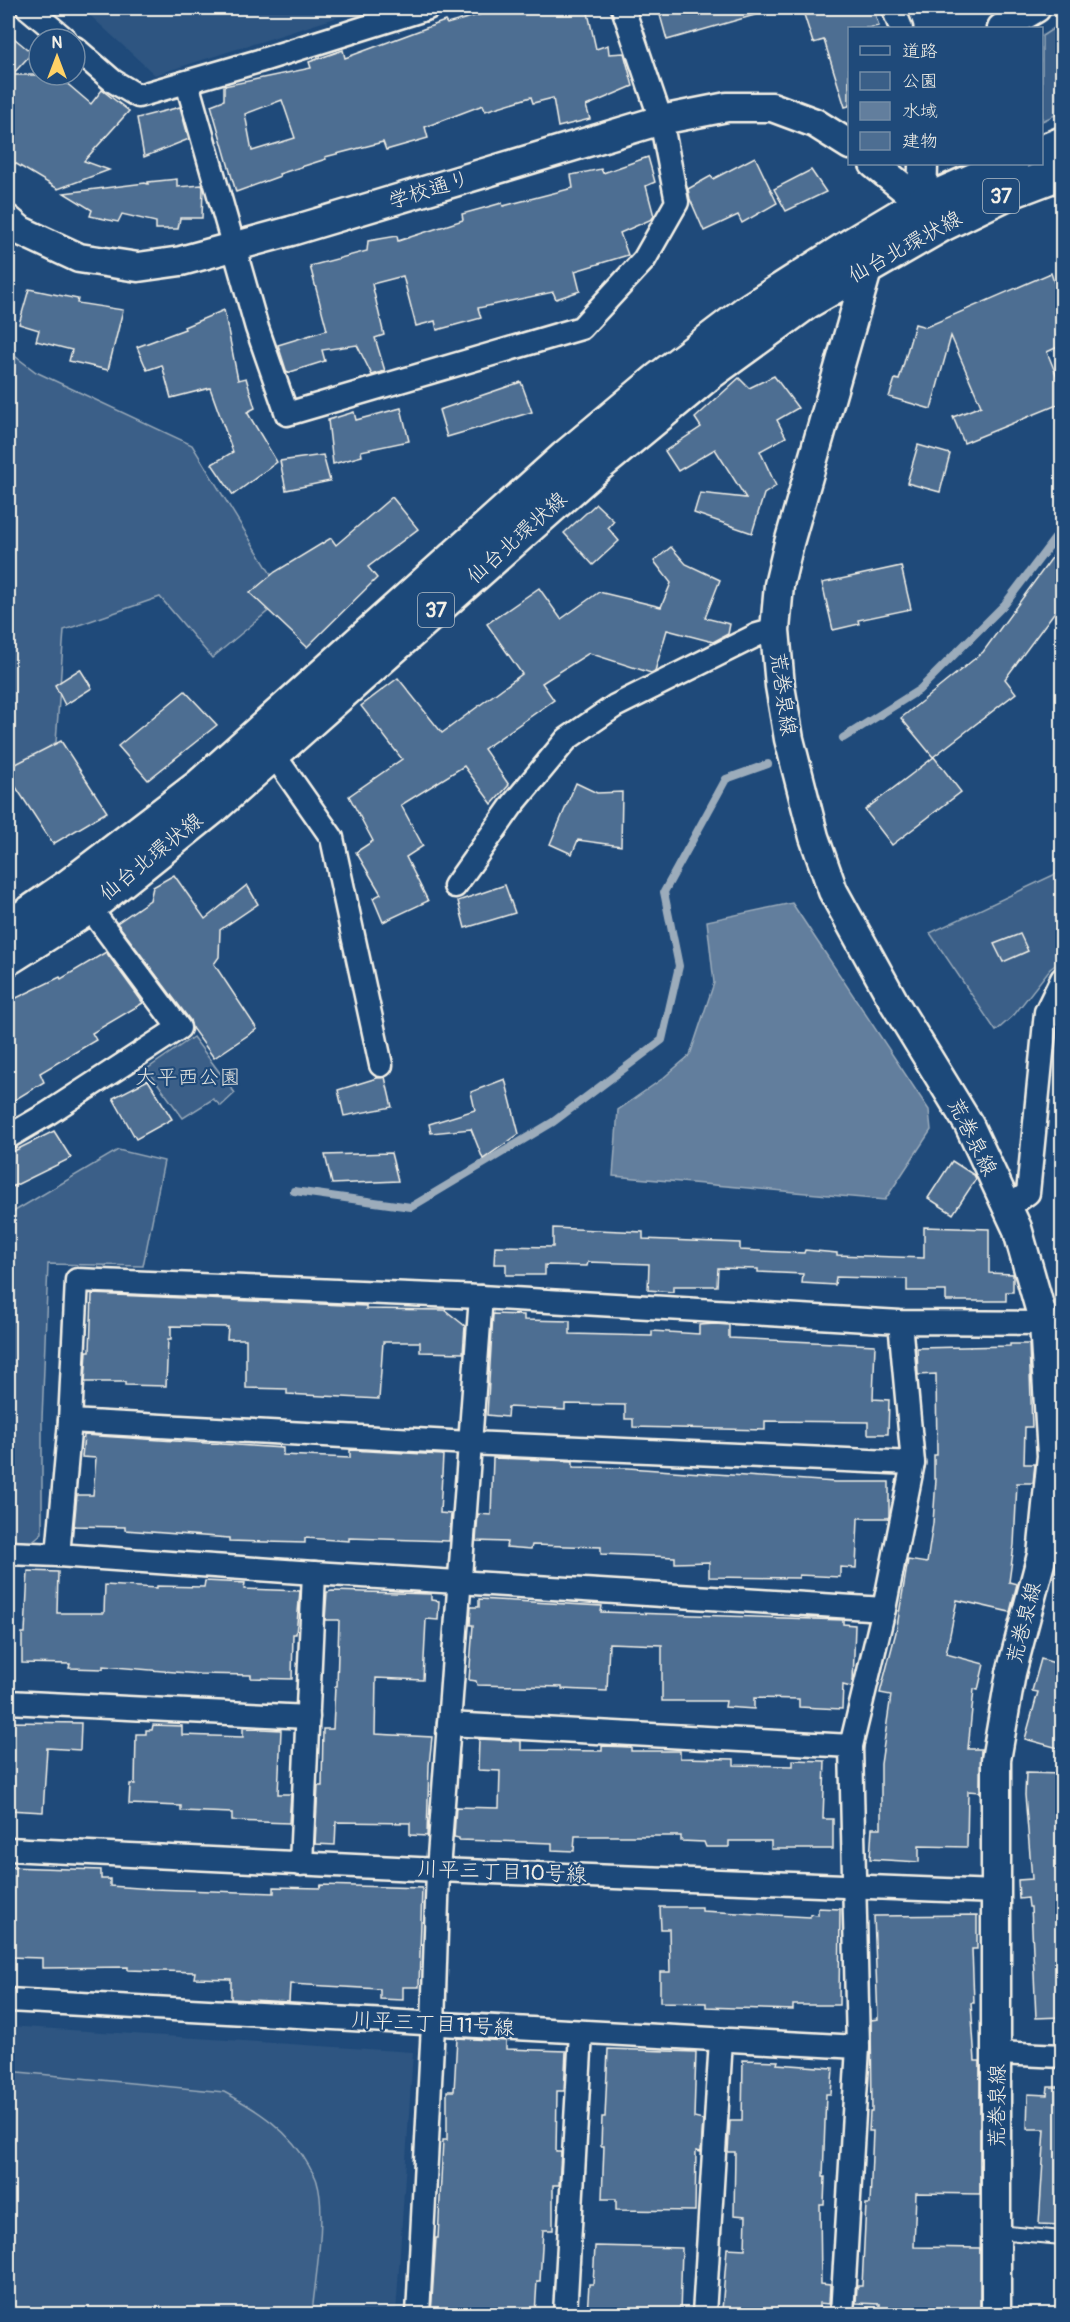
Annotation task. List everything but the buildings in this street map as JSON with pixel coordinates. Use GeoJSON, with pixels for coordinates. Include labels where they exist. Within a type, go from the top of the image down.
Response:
{"type":"FeatureCollection","features":[{"type":"Feature","properties":{"kind":"main road"},"geometry":{"type":"LineString","coordinates":[[1043,151],[1062,144]]}},
{"type":"Feature","properties":{"kind":"main road","name":"仙台北環状線"},"geometry":{"type":"LineString","coordinates":[[8,928],[69,886],[201,785],[566,457],[659,379],[747,312],[861,255],[1009,165]]}},
{"type":"Feature","properties":{"kind":"main road","name":"仙台北環状線"},"geometry":{"type":"LineString","coordinates":[[932,214],[1009,192],[1062,172]]}},
{"type":"Feature","properties":{"kind":"main road","name":"仙台北環状線"},"geometry":{"type":"LineString","coordinates":[[8,958],[90,907],[274,755],[598,465],[708,374],[807,302],[861,255]]}},
{"type":"Feature","properties":{"kind":"street"},"geometry":{"type":"LineString","coordinates":[[28,8],[51,27]]}},
{"type":"Feature","properties":{"kind":"street"},"geometry":{"type":"LineString","coordinates":[[87,58],[113,81],[138,96],[428,8]]}},
{"type":"Feature","properties":{"kind":"street"},"geometry":{"type":"LineString","coordinates":[[187,83],[257,328],[287,414],[581,328],[644,260],[677,202],[661,120],[623,8]]}},
{"type":"Feature","properties":{"kind":"street"},"geometry":{"type":"LineString","coordinates":[[893,8],[901,27]]}},
{"type":"Feature","properties":{"kind":"street"},"geometry":{"type":"LineString","coordinates":[[1004,27],[1036,8]]}},
{"type":"Feature","properties":{"kind":"street","name":"学校通り"},"geometry":{"type":"LineString","coordinates":[[8,220],[21,231],[79,258],[138,267],[181,261],[661,120],[727,107],[772,107],[815,123],[848,144]]}},
{"type":"Feature","properties":{"kind":"street"},"geometry":{"type":"LineString","coordinates":[[875,165],[932,214]]}},
{"type":"Feature","properties":{"kind":"street"},"geometry":{"type":"LineString","coordinates":[[923,165],[932,214]]}},
{"type":"Feature","properties":{"kind":"street","name":"荒巻泉線"},"geometry":{"type":"LineString","coordinates":[[861,255],[779,585],[775,630],[780,686],[789,739],[814,837],[832,891],[896,1004],[969,1125],[1017,1228],[1044,1323],[1055,1497],[1011,1673],[996,1760],[996,2314]]}},
{"type":"Feature","properties":{"kind":"street"},"geometry":{"type":"LineString","coordinates":[[455,886],[513,804],[567,739],[615,706],[757,635],[775,630]]}},
{"type":"Feature","properties":{"kind":"street"},"geometry":{"type":"LineString","coordinates":[[274,755],[332,838],[381,1065]]}},
{"type":"Feature","properties":{"kind":"street"},"geometry":{"type":"LineString","coordinates":[[8,1137],[179,1028],[90,907]]}},
{"type":"Feature","properties":{"kind":"street"},"geometry":{"type":"LineString","coordinates":[[1007,1208],[1028,1193],[1046,1012],[1062,979]]}},
{"type":"Feature","properties":{"kind":"street"},"geometry":{"type":"LineString","coordinates":[[58,1555],[70,1422],[77,1280],[481,1297],[900,1322],[1044,1323]]}},
{"type":"Feature","properties":{"kind":"street"},"geometry":{"type":"LineString","coordinates":[[418,2314],[433,2025],[438,1870],[481,1297]]}},
{"type":"Feature","properties":{"kind":"street"},"geometry":{"type":"LineString","coordinates":[[842,2314],[858,2048],[851,1746],[884,1609],[913,1463],[900,1322]]}},
{"type":"Feature","properties":{"kind":"street"},"geometry":{"type":"LineString","coordinates":[[70,1422],[913,1463]]}},
{"type":"Feature","properties":{"kind":"street"},"geometry":{"type":"LineString","coordinates":[[8,1553],[884,1609]]}},
{"type":"Feature","properties":{"kind":"street"},"geometry":{"type":"LineString","coordinates":[[301,1864],[314,1573]]}},
{"type":"Feature","properties":{"kind":"street"},"geometry":{"type":"LineString","coordinates":[[8,1702],[308,1717]]}},
{"type":"Feature","properties":{"kind":"street"},"geometry":{"type":"LineString","coordinates":[[449,1724],[851,1746]]}},
{"type":"Feature","properties":{"kind":"street","name":"川平三丁目10号線"},"geometry":{"type":"LineString","coordinates":[[8,1849],[438,1870],[996,1892]]}},
{"type":"Feature","properties":{"kind":"street","name":"川平三丁目11号線"},"geometry":{"type":"LineString","coordinates":[[8,2000],[858,2048]]}},
{"type":"Feature","properties":{"kind":"street"},"geometry":{"type":"LineString","coordinates":[[565,2314],[581,2032]]}},
{"type":"Feature","properties":{"kind":"street"},"geometry":{"type":"LineString","coordinates":[[704,2314],[721,2040]]}},
{"type":"Feature","properties":{"kind":"street"},"geometry":{"type":"LineString","coordinates":[[997,2054],[1062,2056]]}},
{"type":"Feature","properties":{"kind":"lane"},"geometry":{"type":"LineString","coordinates":[[997,2232],[1062,2238]]}},
{"type":"Feature","properties":{"kind":"shaded area"},"geometry":{"type":"Polygon","coordinates":[[[82,8],[367,8],[155,75],[82,8]]]}},
{"type":"Feature","properties":{"kind":"shaded area"},"geometry":{"type":"Polygon","coordinates":[[[8,2026],[413,2052],[396,2314],[8,2314],[8,2026]]]}},
{"type":"Feature","properties":{"kind":"green space"},"geometry":{"type":"Polygon","coordinates":[[[1062,23],[1062,112],[1043,121],[1043,35],[1062,23]]]}},
{"type":"Feature","properties":{"kind":"green space"},"geometry":{"type":"Polygon","coordinates":[[[8,351],[36,372],[192,445],[285,597],[212,658],[160,597],[64,630],[56,742],[8,776],[8,351]]]}},
{"type":"Feature","properties":{"kind":"green space"},"geometry":{"type":"Polygon","coordinates":[[[1062,871],[1062,960],[1050,969],[1014,1015],[996,1031],[930,933],[1062,871]]]}},
{"type":"Feature","properties":{"kind":"green space","name":"大平西公園"},"geometry":{"type":"Polygon","coordinates":[[[193,1037],[235,1093],[221,1106],[213,1099],[183,1118],[147,1069],[193,1037]]]}},
{"type":"Feature","properties":{"kind":"green space"},"geometry":{"type":"Polygon","coordinates":[[[118,1150],[164,1161],[143,1266],[48,1264],[42,1419],[42,1533],[29,1544],[8,1543],[8,1215],[118,1150]]]}},
{"type":"Feature","properties":{"kind":"green space"},"geometry":{"type":"Polygon","coordinates":[[[8,2071],[224,2092],[249,2106],[272,2123],[283,2132],[301,2154],[316,2178],[320,2195],[321,2228],[312,2314],[8,2314],[8,2071]]]}},
{"type":"Feature","properties":{"kind":"water"},"geometry":{"type":"Polygon","coordinates":[[[792,903],[929,1110],[931,1130],[885,1200],[613,1176],[618,1110],[662,1079],[690,1055],[714,983],[707,921],[792,903]]]}},
{"type":"Feature","properties":{"kind":"waterway"},"geometry":{"type":"LineString","coordinates":[[843,738],[919,690],[1005,604],[1062,529]]}},
{"type":"Feature","properties":{"kind":"waterway"},"geometry":{"type":"LineString","coordinates":[[294,1191],[411,1207],[553,1122],[662,1040],[679,966],[664,892],[726,779],[768,764]]}}]}
